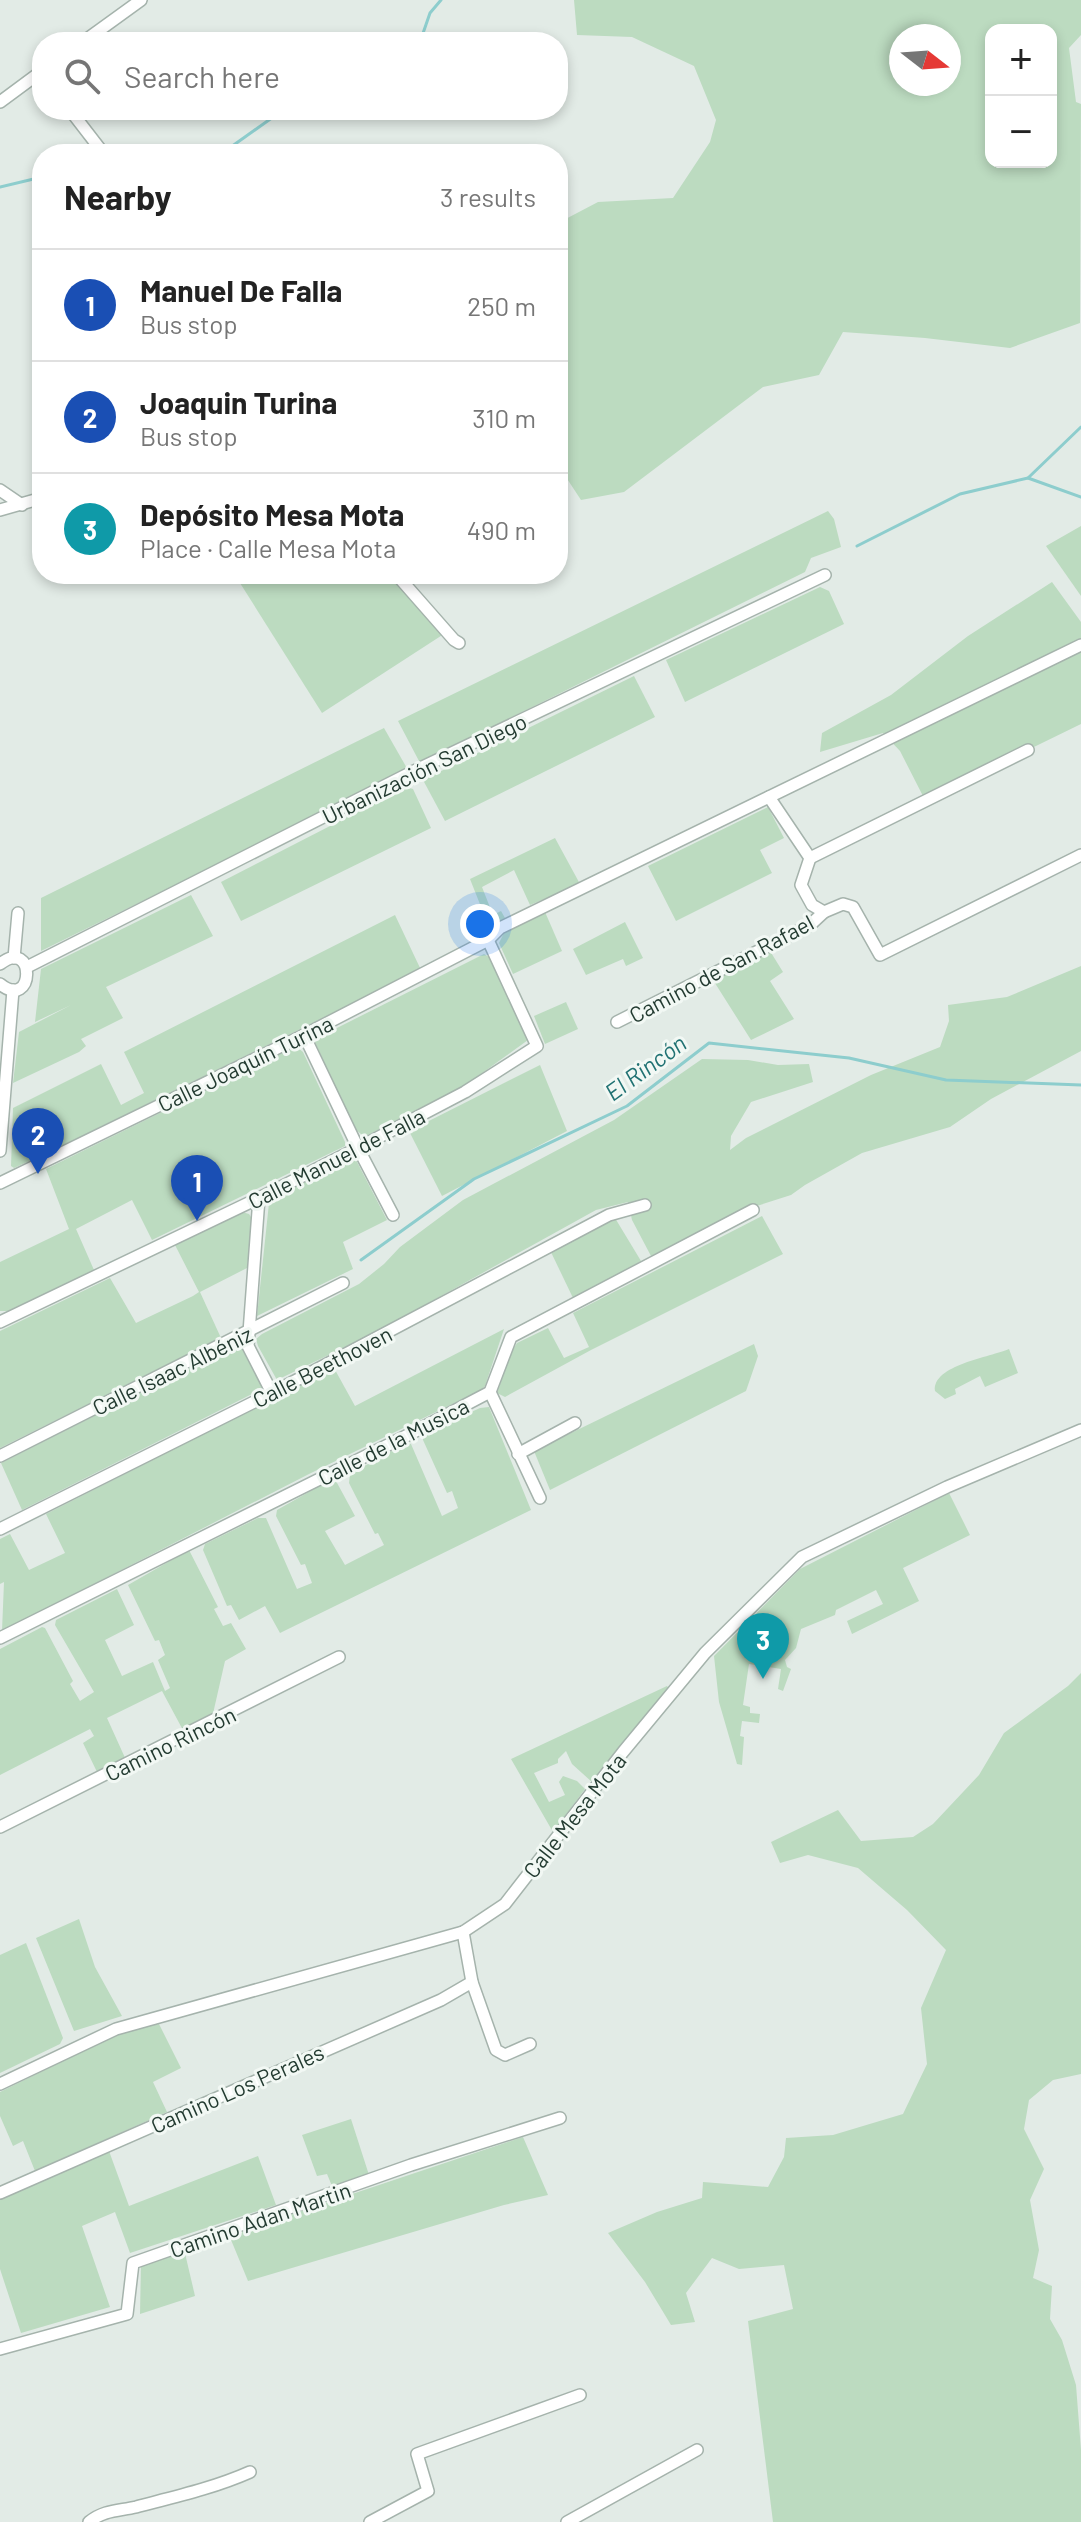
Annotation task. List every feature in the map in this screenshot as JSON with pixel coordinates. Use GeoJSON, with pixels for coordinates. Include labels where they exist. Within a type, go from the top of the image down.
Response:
{"type":"FeatureCollection","features":[{"type":"Feature","properties":{"kind":"street"},"geometry":{"type":"LineString","coordinates":[[97,32],[141,0]]}},
{"type":"Feature","properties":{"kind":"street"},"geometry":{"type":"LineString","coordinates":[[0,102],[32,79]]}},
{"type":"Feature","properties":{"kind":"street"},"geometry":{"type":"LineString","coordinates":[[78,120],[96,144]]}},
{"type":"Feature","properties":{"kind":"street"},"geometry":{"type":"LineString","coordinates":[[0,490],[22,505]]}},
{"type":"Feature","properties":{"kind":"street"},"geometry":{"type":"LineString","coordinates":[[0,510],[32,502]]}},
{"type":"Feature","properties":{"kind":"street","name":"Urbanización San Diego"},"geometry":{"type":"LineString","coordinates":[[27,967],[414,771],[825,575]]}},
{"type":"Feature","properties":{"kind":"street"},"geometry":{"type":"LineString","coordinates":[[405,584],[459,643]]}},
{"type":"Feature","properties":{"kind":"street","name":"Calle Joaquín Turina"},"geometry":{"type":"LineString","coordinates":[[0,1183],[304,1035],[488,940],[500,928],[1081,645]]}},
{"type":"Feature","properties":{"kind":"street"},"geometry":{"type":"LineString","coordinates":[[1028,750],[810,858],[801,885],[812,905],[824,912],[843,904],[853,907],[880,955],[1081,855]]}},
{"type":"Feature","properties":{"kind":"street"},"geometry":{"type":"LineString","coordinates":[[769,797],[810,858]]}},
{"type":"Feature","properties":{"kind":"street","name":"Camino de San Rafael"},"geometry":{"type":"LineString","coordinates":[[617,1022],[810,925],[824,912]]}},
{"type":"Feature","properties":{"kind":"street"},"geometry":{"type":"LineString","coordinates":[[14,958],[18,913]]}},
{"type":"Feature","properties":{"kind":"street","name":"Calle Manuel de Falla"},"geometry":{"type":"LineString","coordinates":[[0,1322],[358,1148],[465,1092],[537,1046],[488,940]]}},
{"type":"Feature","properties":{"kind":"street"},"geometry":{"type":"LineString","coordinates":[[0,964],[14,958],[27,967],[26,983],[13,990]]}},
{"type":"Feature","properties":{"kind":"street"},"geometry":{"type":"LineString","coordinates":[[0,984],[13,990]]}},
{"type":"Feature","properties":{"kind":"street"},"geometry":{"type":"LineString","coordinates":[[0,1151],[13,990]]}},
{"type":"Feature","properties":{"kind":"street"},"geometry":{"type":"LineString","coordinates":[[304,1035],[393,1215]]}},
{"type":"Feature","properties":{"kind":"street"},"geometry":{"type":"LineString","coordinates":[[259,1198],[247,1333],[248,1346],[272,1393]]}},
{"type":"Feature","properties":{"kind":"street","name":"Calle Beethoven"},"geometry":{"type":"LineString","coordinates":[[0,1529],[272,1393],[609,1215],[645,1205]]}},
{"type":"Feature","properties":{"kind":"street","name":"Calle de la Musica"},"geometry":{"type":"LineString","coordinates":[[0,1638],[490,1392],[511,1337],[753,1210]]}},
{"type":"Feature","properties":{"kind":"street","name":"Calle Isaac Albéniz"},"geometry":{"type":"LineString","coordinates":[[0,1456],[343,1283]]}},
{"type":"Feature","properties":{"kind":"street"},"geometry":{"type":"LineString","coordinates":[[490,1392],[540,1498]]}},
{"type":"Feature","properties":{"kind":"street"},"geometry":{"type":"LineString","coordinates":[[518,1454],[575,1423]]}},
{"type":"Feature","properties":{"kind":"street","name":"Calle Mesa Mota"},"geometry":{"type":"LineString","coordinates":[[0,2084],[116,2029],[463,1932],[505,1904],[623,1752],[705,1653],[802,1557],[947,1487],[1081,1430]]}},
{"type":"Feature","properties":{"kind":"street","name":"Camino Rincón"},"geometry":{"type":"LineString","coordinates":[[0,1827],[339,1657]]}},
{"type":"Feature","properties":{"kind":"street"},"geometry":{"type":"LineString","coordinates":[[463,1932],[472,1982],[496,2050],[505,2055],[530,2044]]}},
{"type":"Feature","properties":{"kind":"street","name":"Camino Los Perales"},"geometry":{"type":"LineString","coordinates":[[0,2193],[441,2000],[472,1982]]}},
{"type":"Feature","properties":{"kind":"street","name":"Camino Adan Martin"},"geometry":{"type":"LineString","coordinates":[[0,2349],[127,2314],[133,2263],[411,2165],[560,2118]]}},
{"type":"Feature","properties":{"kind":"street"},"geometry":{"type":"LineString","coordinates":[[370,2522],[428,2491],[417,2454],[580,2395]]}},
{"type":"Feature","properties":{"kind":"street"},"geometry":{"type":"LineString","coordinates":[[567,2522],[697,2450]]}},
{"type":"Feature","properties":{"kind":"street"},"geometry":{"type":"LineString","coordinates":[[89,2522],[101,2513],[132,2508],[226,2482],[250,2472]]}},
{"type":"Feature","properties":{"kind":"green space"},"geometry":{"type":"Polygon","coordinates":[[[574,0],[1081,0],[1081,35],[1069,48],[1076,102],[1081,104],[1080,323],[1010,348],[843,332],[819,375],[763,387],[624,492],[581,500],[568,480],[568,218],[598,202],[673,198],[710,142],[716,120],[694,66],[632,37],[577,35],[574,0]]]}},
{"type":"Feature","properties":{"kind":"green space"},"geometry":{"type":"Polygon","coordinates":[[[828,511],[834,519],[841,547],[811,558],[805,572],[419,761],[398,721],[828,511]]]}},
{"type":"Feature","properties":{"kind":"green space"},"geometry":{"type":"Polygon","coordinates":[[[1081,526],[1081,596],[1046,546],[1081,526]]]}},
{"type":"Feature","properties":{"kind":"green space"},"geometry":{"type":"Polygon","coordinates":[[[1052,582],[1081,622],[1081,724],[925,800],[900,751],[883,733],[820,752],[822,733],[891,695],[968,636],[1052,582]]]}},
{"type":"Feature","properties":{"kind":"green space"},"geometry":{"type":"Polygon","coordinates":[[[241,584],[405,584],[447,632],[322,713],[241,584]]]}},
{"type":"Feature","properties":{"kind":"green space"},"geometry":{"type":"Polygon","coordinates":[[[820,587],[829,591],[844,624],[685,702],[666,660],[820,587]]]}},
{"type":"Feature","properties":{"kind":"green space"},"geometry":{"type":"Polygon","coordinates":[[[634,676],[655,717],[445,821],[423,780],[634,676]]]}},
{"type":"Feature","properties":{"kind":"green space"},"geometry":{"type":"Polygon","coordinates":[[[384,728],[408,770],[41,951],[41,898],[384,728]]]}},
{"type":"Feature","properties":{"kind":"green space"},"geometry":{"type":"Polygon","coordinates":[[[406,787],[413,789],[431,828],[241,921],[221,882],[406,787]]]}},
{"type":"Feature","properties":{"kind":"green space"},"geometry":{"type":"Polygon","coordinates":[[[768,807],[784,838],[760,850],[772,873],[676,921],[648,866],[768,807]]]}},
{"type":"Feature","properties":{"kind":"green space"},"geometry":{"type":"Polygon","coordinates":[[[555,838],[580,884],[530,905],[514,870],[482,887],[493,915],[501,911],[505,918],[494,924],[487,922],[470,879],[555,838]]]}},
{"type":"Feature","properties":{"kind":"green space"},"geometry":{"type":"Polygon","coordinates":[[[191,895],[213,936],[106,987],[123,1018],[81,1039],[86,1046],[79,1052],[13,1083],[19,1032],[71,1005],[35,1022],[41,969],[191,895]]]}},
{"type":"Feature","properties":{"kind":"green space"},"geometry":{"type":"Polygon","coordinates":[[[545,912],[562,951],[513,974],[499,943],[504,933],[545,912]]]}},
{"type":"Feature","properties":{"kind":"green space"},"geometry":{"type":"Polygon","coordinates":[[[395,915],[421,970],[53,1150],[14,1168],[11,1166],[13,1108],[101,1064],[121,1105],[144,1093],[124,1052],[395,915]]]}},
{"type":"Feature","properties":{"kind":"green space"},"geometry":{"type":"Polygon","coordinates":[[[625,922],[643,958],[626,966],[623,959],[586,975],[573,949],[625,922]]]}},
{"type":"Feature","properties":{"kind":"green space"},"geometry":{"type":"Polygon","coordinates":[[[770,951],[783,972],[770,981],[794,1019],[751,1040],[713,980],[770,951]]]}},
{"type":"Feature","properties":{"kind":"green space"},"geometry":{"type":"Polygon","coordinates":[[[484,954],[489,957],[528,1040],[467,1084],[368,1135],[362,1135],[354,1128],[315,1042],[317,1038],[484,954]]]}},
{"type":"Feature","properties":{"kind":"green space"},"geometry":{"type":"Polygon","coordinates":[[[1081,966],[1081,1051],[991,1099],[950,1127],[862,1153],[791,1195],[741,1211],[651,1256],[632,1220],[628,1202],[596,1210],[378,1331],[277,1380],[258,1346],[256,1339],[262,1334],[359,1284],[400,1247],[463,1200],[614,1120],[702,1059],[748,1060],[778,1065],[809,1064],[813,1082],[751,1102],[731,1136],[730,1150],[746,1138],[871,1075],[940,1047],[949,1021],[948,1005],[1007,997],[1081,966]]]}},
{"type":"Feature","properties":{"kind":"green space"},"geometry":{"type":"Polygon","coordinates":[[[566,1002],[578,1029],[545,1044],[534,1016],[566,1002]]]}},
{"type":"Feature","properties":{"kind":"green space"},"geometry":{"type":"Polygon","coordinates":[[[298,1048],[303,1052],[345,1146],[152,1240],[132,1200],[76,1229],[94,1270],[8,1311],[0,1311],[0,1262],[69,1229],[46,1169],[288,1050],[298,1048]]]}},
{"type":"Feature","properties":{"kind":"green space"},"geometry":{"type":"Polygon","coordinates":[[[540,1065],[567,1131],[442,1196],[409,1131],[540,1065]]]}},
{"type":"Feature","properties":{"kind":"green space"},"geometry":{"type":"Polygon","coordinates":[[[350,1160],[356,1160],[387,1220],[343,1242],[353,1269],[257,1316],[269,1203],[273,1198],[350,1160]]]}},
{"type":"Feature","properties":{"kind":"green space"},"geometry":{"type":"Polygon","coordinates":[[[242,1212],[249,1214],[253,1220],[247,1268],[200,1292],[221,1338],[0,1448],[0,1331],[110,1278],[136,1323],[193,1296],[199,1292],[175,1245],[242,1212]]]}},
{"type":"Feature","properties":{"kind":"green space"},"geometry":{"type":"Polygon","coordinates":[[[762,1216],[783,1254],[591,1350],[505,1397],[497,1393],[517,1343],[548,1328],[564,1358],[589,1347],[573,1313],[762,1216]]]}},
{"type":"Feature","properties":{"kind":"green space"},"geometry":{"type":"Polygon","coordinates":[[[615,1218],[641,1261],[574,1300],[549,1248],[615,1218]]]}},
{"type":"Feature","properties":{"kind":"green space"},"geometry":{"type":"Polygon","coordinates":[[[504,1329],[481,1390],[2,1631],[4,1582],[0,1584],[0,1539],[10,1534],[29,1570],[65,1553],[46,1514],[334,1368],[355,1406],[504,1329]]]}},
{"type":"Feature","properties":{"kind":"green space"},"geometry":{"type":"Polygon","coordinates":[[[237,1344],[254,1364],[262,1389],[22,1510],[1,1463],[237,1344]]]}},
{"type":"Feature","properties":{"kind":"green space"},"geometry":{"type":"Polygon","coordinates":[[[754,1344],[758,1356],[746,1391],[550,1490],[534,1451],[754,1344]]]}},
{"type":"Feature","properties":{"kind":"green space"},"geometry":{"type":"Polygon","coordinates":[[[1009,1349],[1018,1373],[985,1387],[980,1376],[955,1389],[956,1394],[945,1399],[935,1391],[937,1382],[952,1368],[1009,1349]]]}},
{"type":"Feature","properties":{"kind":"green space"},"geometry":{"type":"Polygon","coordinates":[[[489,1407],[531,1510],[280,1633],[265,1606],[239,1620],[231,1605],[227,1606],[203,1550],[205,1544],[258,1518],[266,1518],[297,1589],[312,1583],[305,1564],[301,1565],[276,1516],[277,1510],[330,1480],[336,1481],[355,1516],[325,1531],[345,1565],[384,1545],[378,1533],[375,1534],[349,1483],[350,1474],[406,1443],[411,1444],[442,1516],[458,1508],[452,1491],[447,1493],[423,1434],[480,1408],[489,1407]]]}},
{"type":"Feature","properties":{"kind":"green space"},"geometry":{"type":"Polygon","coordinates":[[[949,1493],[970,1535],[903,1568],[919,1601],[852,1634],[847,1621],[883,1604],[876,1590],[836,1610],[835,1615],[801,1629],[796,1648],[785,1660],[791,1669],[783,1691],[778,1689],[781,1669],[749,1664],[743,1705],[750,1707],[750,1713],[760,1714],[759,1723],[742,1721],[742,1765],[737,1764],[719,1702],[714,1656],[800,1569],[949,1493]]]}},
{"type":"Feature","properties":{"kind":"green space"},"geometry":{"type":"Polygon","coordinates":[[[189,1550],[218,1607],[214,1609],[223,1626],[231,1623],[246,1649],[225,1661],[212,1718],[184,1732],[162,1691],[107,1718],[126,1760],[98,1774],[83,1743],[94,1736],[90,1729],[0,1775],[0,1649],[45,1628],[80,1701],[94,1692],[55,1625],[56,1620],[117,1589],[134,1625],[105,1640],[122,1676],[153,1662],[165,1691],[170,1688],[158,1660],[165,1655],[128,1585],[189,1550]]]}},
{"type":"Feature","properties":{"kind":"green space"},"geometry":{"type":"Polygon","coordinates":[[[1081,1673],[1081,2074],[1053,2080],[1029,2100],[1024,2129],[1044,2169],[1030,2200],[1039,2250],[1033,2278],[1052,2286],[1050,2319],[1062,2340],[1076,2385],[1081,2450],[1081,2522],[773,2522],[748,2321],[793,2309],[784,2265],[739,2269],[712,2258],[686,2293],[695,2322],[671,2325],[645,2282],[608,2233],[657,2212],[702,2198],[703,2182],[768,2187],[784,2157],[786,2138],[833,2135],[903,2114],[927,2064],[921,2008],[946,1950],[907,1910],[858,1868],[808,1855],[780,1863],[771,1842],[838,1810],[861,1841],[913,1837],[933,1824],[979,1775],[1004,1733],[1081,1673]]]}},
{"type":"Feature","properties":{"kind":"green space"},"geometry":{"type":"Polygon","coordinates":[[[667,1686],[669,1689],[592,1782],[572,1764],[566,1751],[558,1763],[534,1773],[549,1802],[565,1795],[559,1782],[563,1776],[577,1781],[585,1789],[553,1832],[511,1759],[667,1686]]]}},
{"type":"Feature","properties":{"kind":"green space"},"geometry":{"type":"Polygon","coordinates":[[[79,1919],[95,1967],[122,2016],[74,2031],[36,1938],[79,1919]]]}},
{"type":"Feature","properties":{"kind":"green space"},"geometry":{"type":"Polygon","coordinates":[[[26,1943],[63,2038],[60,2044],[0,2073],[0,1955],[26,1943]]]}},
{"type":"Feature","properties":{"kind":"green space"},"geometry":{"type":"Polygon","coordinates":[[[159,2024],[181,2068],[153,2082],[167,2112],[35,2171],[23,2141],[13,2146],[0,2116],[0,2092],[120,2033],[159,2024]]]}},
{"type":"Feature","properties":{"kind":"green space"},"geometry":{"type":"Polygon","coordinates":[[[351,2119],[369,2175],[332,2186],[327,2174],[317,2176],[302,2135],[351,2119]]]}},
{"type":"Feature","properties":{"kind":"green space"},"geometry":{"type":"Polygon","coordinates":[[[523,2137],[548,2195],[504,2205],[248,2281],[229,2235],[523,2137]]]}},
{"type":"Feature","properties":{"kind":"green space"},"geometry":{"type":"Polygon","coordinates":[[[109,2151],[129,2206],[258,2156],[276,2205],[130,2253],[115,2212],[82,2226],[110,2307],[21,2333],[0,2269],[0,2198],[109,2151]]]}},
{"type":"Feature","properties":{"kind":"green space"},"geometry":{"type":"Polygon","coordinates":[[[184,2249],[195,2296],[140,2314],[141,2263],[184,2249]]]}},
{"type":"Feature","properties":{"kind":"waterway"},"geometry":{"type":"LineString","coordinates":[[423,32],[430,13],[441,0]]}},
{"type":"Feature","properties":{"kind":"waterway"},"geometry":{"type":"LineString","coordinates":[[235,144],[269,120]]}},
{"type":"Feature","properties":{"kind":"waterway"},"geometry":{"type":"LineString","coordinates":[[0,187],[32,179]]}},
{"type":"Feature","properties":{"kind":"waterway"},"geometry":{"type":"LineString","coordinates":[[857,546],[960,494],[1028,478],[1081,427]]}},
{"type":"Feature","properties":{"kind":"waterway"},"geometry":{"type":"LineString","coordinates":[[1028,478],[1081,497]]}},
{"type":"Feature","properties":{"kind":"waterway","name":"El Rincón"},"geometry":{"type":"LineString","coordinates":[[361,1260],[474,1179],[627,1106],[709,1043],[849,1058],[946,1080],[1081,1085]]}},
{"type":"Feature","properties":{"kind":"place","name":"Joaquin Turina"},"geometry":{"type":"Point","coordinates":[38,1174]}},
{"type":"Feature","properties":{"kind":"place","name":"Manuel De Falla"},"geometry":{"type":"Point","coordinates":[197,1221]}},
{"type":"Feature","properties":{"kind":"place","name":"Depósito Mesa Mota"},"geometry":{"type":"Point","coordinates":[763,1679]}}]}
